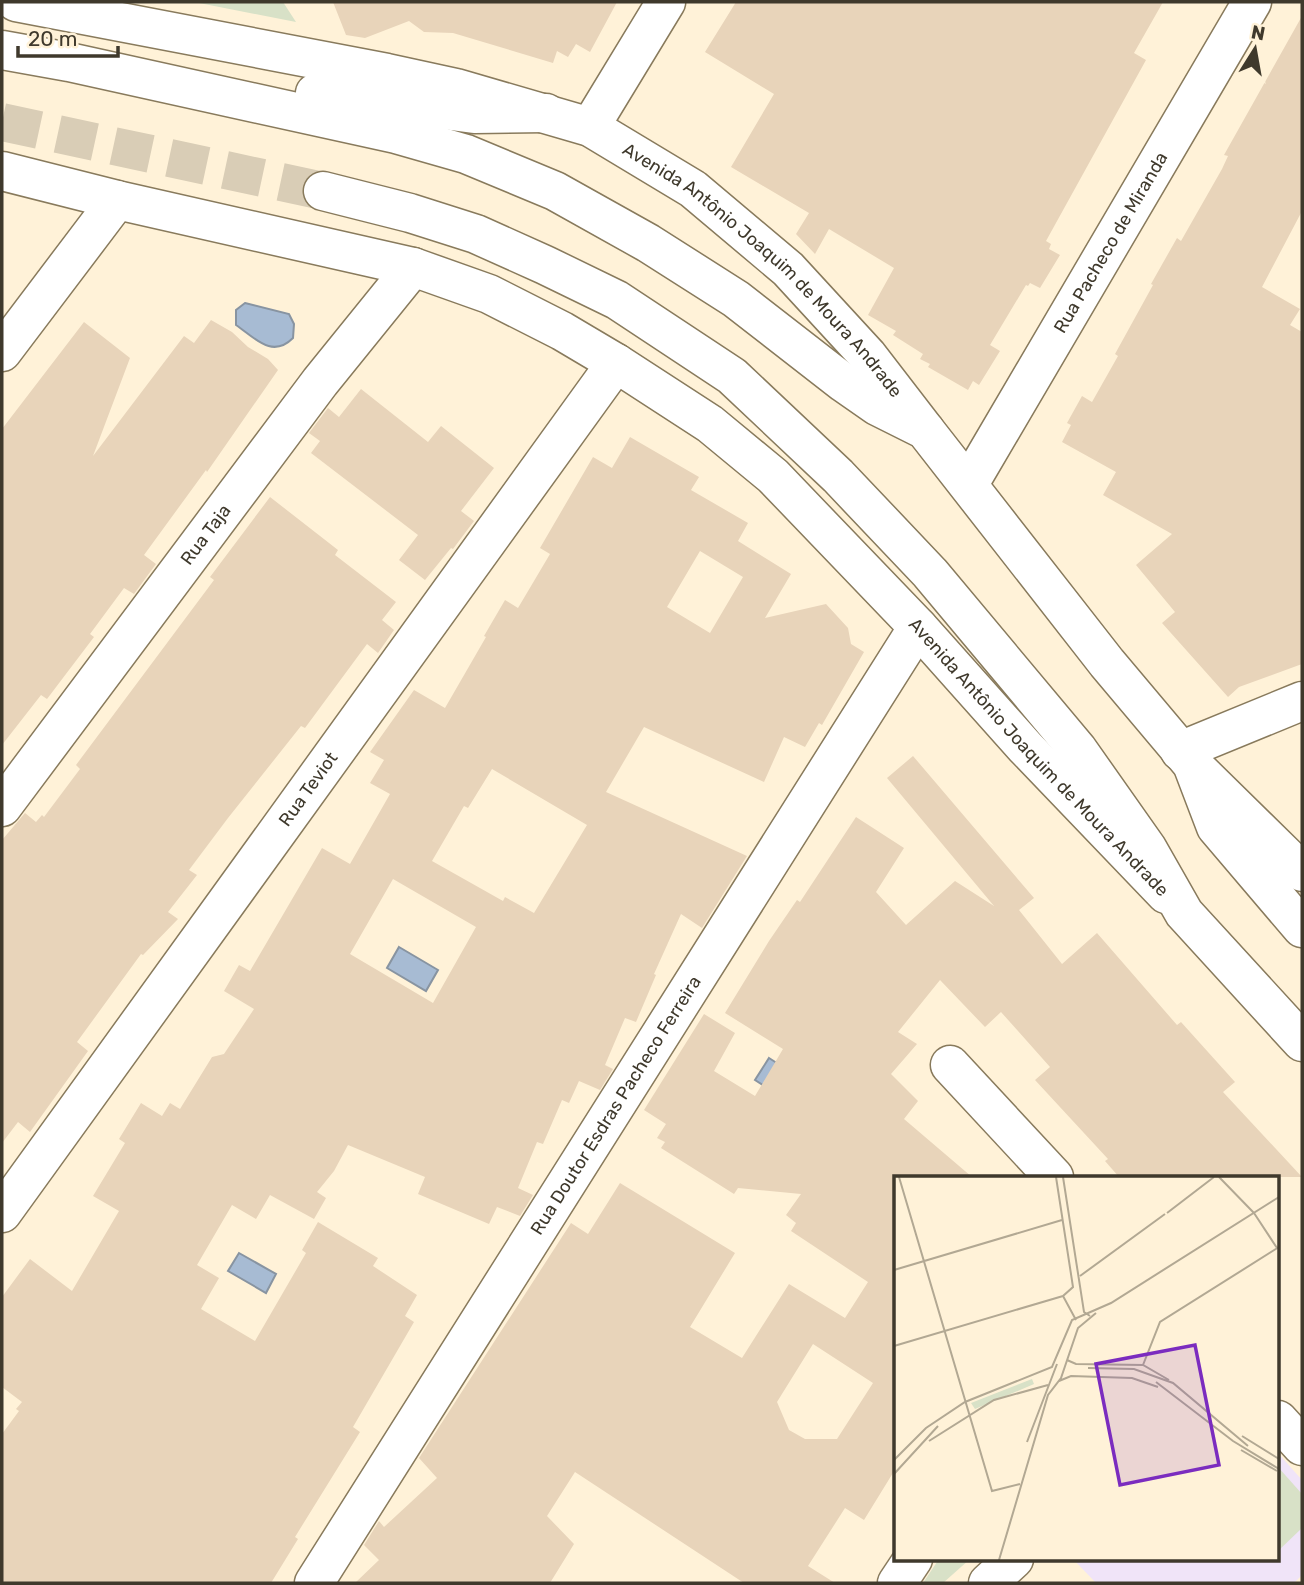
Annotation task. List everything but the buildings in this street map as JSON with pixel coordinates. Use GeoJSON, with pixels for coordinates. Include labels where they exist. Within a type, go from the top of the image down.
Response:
{"type":"FeatureCollection","features":[{"type":"Feature","properties":{"kind":"main road","name":"Avenida Antônio Joaquim de Moura Andrade"},"geometry":{"type":"LineString","coordinates":[[23,2],[106,10],[387,73],[546,113],[590,127],[693,189],[788,269],[867,356],[1107,663],[1186,758],[1302,872]]}},
{"type":"Feature","properties":{"kind":"main road"},"geometry":{"type":"LineString","coordinates":[[590,127],[666,2]]}},
{"type":"Feature","properties":{"kind":"main road","name":"Rua Pacheco de Miranda"},"geometry":{"type":"LineString","coordinates":[[969,484],[1252,2]]}},
{"type":"Feature","properties":{"kind":"main road"},"geometry":{"type":"LineString","coordinates":[[2,50],[69,62],[396,134],[466,154],[555,191],[648,243],[736,299],[877,406],[925,430]]}},
{"type":"Feature","properties":{"kind":"main road"},"geometry":{"type":"LineString","coordinates":[[69,62],[474,114],[546,113]]}},
{"type":"Feature","properties":{"kind":"main road","name":"Avenida Antônio Joaquim de Moura Andrade"},"geometry":{"type":"LineString","coordinates":[[2,171],[413,267],[489,294],[562,331],[710,424],[773,476],[918,627],[1025,747],[1184,913],[1302,1042]]}},
{"type":"Feature","properties":{"kind":"main road"},"geometry":{"type":"LineString","coordinates":[[323,191],[410,213],[476,234],[545,265],[617,300],[732,376],[821,459],[875,515],[930,573],[1027,687],[1078,750],[1147,848],[1184,913]]}},
{"type":"Feature","properties":{"kind":"main road"},"geometry":{"type":"LineString","coordinates":[[2,352],[117,200]]}},
{"type":"Feature","properties":{"kind":"main road","name":"Rua Taja"},"geometry":{"type":"LineString","coordinates":[[2,807],[320,382],[413,267]]}},
{"type":"Feature","properties":{"kind":"main road","name":"Rua Teviot"},"geometry":{"type":"LineString","coordinates":[[2,1213],[616,363]]}},
{"type":"Feature","properties":{"kind":"main road","name":"Rua Doutor Esdras Pacheco Ferreira"},"geometry":{"type":"LineString","coordinates":[[314,1583],[918,627]]}},
{"type":"Feature","properties":{"kind":"main road"},"geometry":{"type":"LineString","coordinates":[[1302,701],[1186,758],[1216,827],[1302,928]]}},
{"type":"Feature","properties":{"kind":"main road"},"geometry":{"type":"LineString","coordinates":[[950,1065],[1053,1176]]}},
{"type":"Feature","properties":{"kind":"main road"},"geometry":{"type":"LineString","coordinates":[[1280,1422],[1302,1446]]}},
{"type":"Feature","properties":{"kind":"main road"},"geometry":{"type":"LineString","coordinates":[[897,1583],[912,1560]]}},
{"type":"Feature","properties":{"kind":"main road"},"geometry":{"type":"LineString","coordinates":[[988,1583],[1013,1560]]}},
{"type":"Feature","properties":{"kind":"shaded area"},"geometry":{"type":"Polygon","coordinates":[[[1280,1455],[1302,1480],[1302,1575],[1294,1583],[1096,1583],[1074,1560],[1280,1560],[1280,1455]]]}},
{"type":"Feature","properties":{"kind":"green space"},"geometry":{"type":"Polygon","coordinates":[[[194,2],[283,2],[296,22],[194,2]]]}},
{"type":"Feature","properties":{"kind":"green space"},"geometry":{"type":"Polygon","coordinates":[[[1280,1469],[1302,1494],[1302,1528],[1280,1549],[1280,1469]]]}},
{"type":"Feature","properties":{"kind":"green space"},"geometry":{"type":"Polygon","coordinates":[[[938,1560],[969,1560],[943,1583],[923,1583],[938,1560]]]}},
{"type":"Feature","properties":{"kind":"water"},"geometry":{"type":"Polygon","coordinates":[[[245,303],[289,314],[294,324],[293,338],[278,347],[271,347],[236,325],[236,310],[245,303]]]}},
{"type":"Feature","properties":{"kind":"water"},"geometry":{"type":"Polygon","coordinates":[[[399,947],[438,970],[426,991],[387,968],[399,947]]]}},
{"type":"Feature","properties":{"kind":"water"},"geometry":{"type":"Polygon","coordinates":[[[769,1058],[800,1078],[785,1099],[755,1080],[769,1058]]]}},
{"type":"Feature","properties":{"kind":"water"},"geometry":{"type":"Polygon","coordinates":[[[239,1253],[276,1274],[266,1293],[228,1271],[239,1253]]]}},
{"type":"Feature","properties":{"kind":"tunnel"},"geometry":{"type":"LineString","coordinates":[[2,122],[323,191]]}}]}
